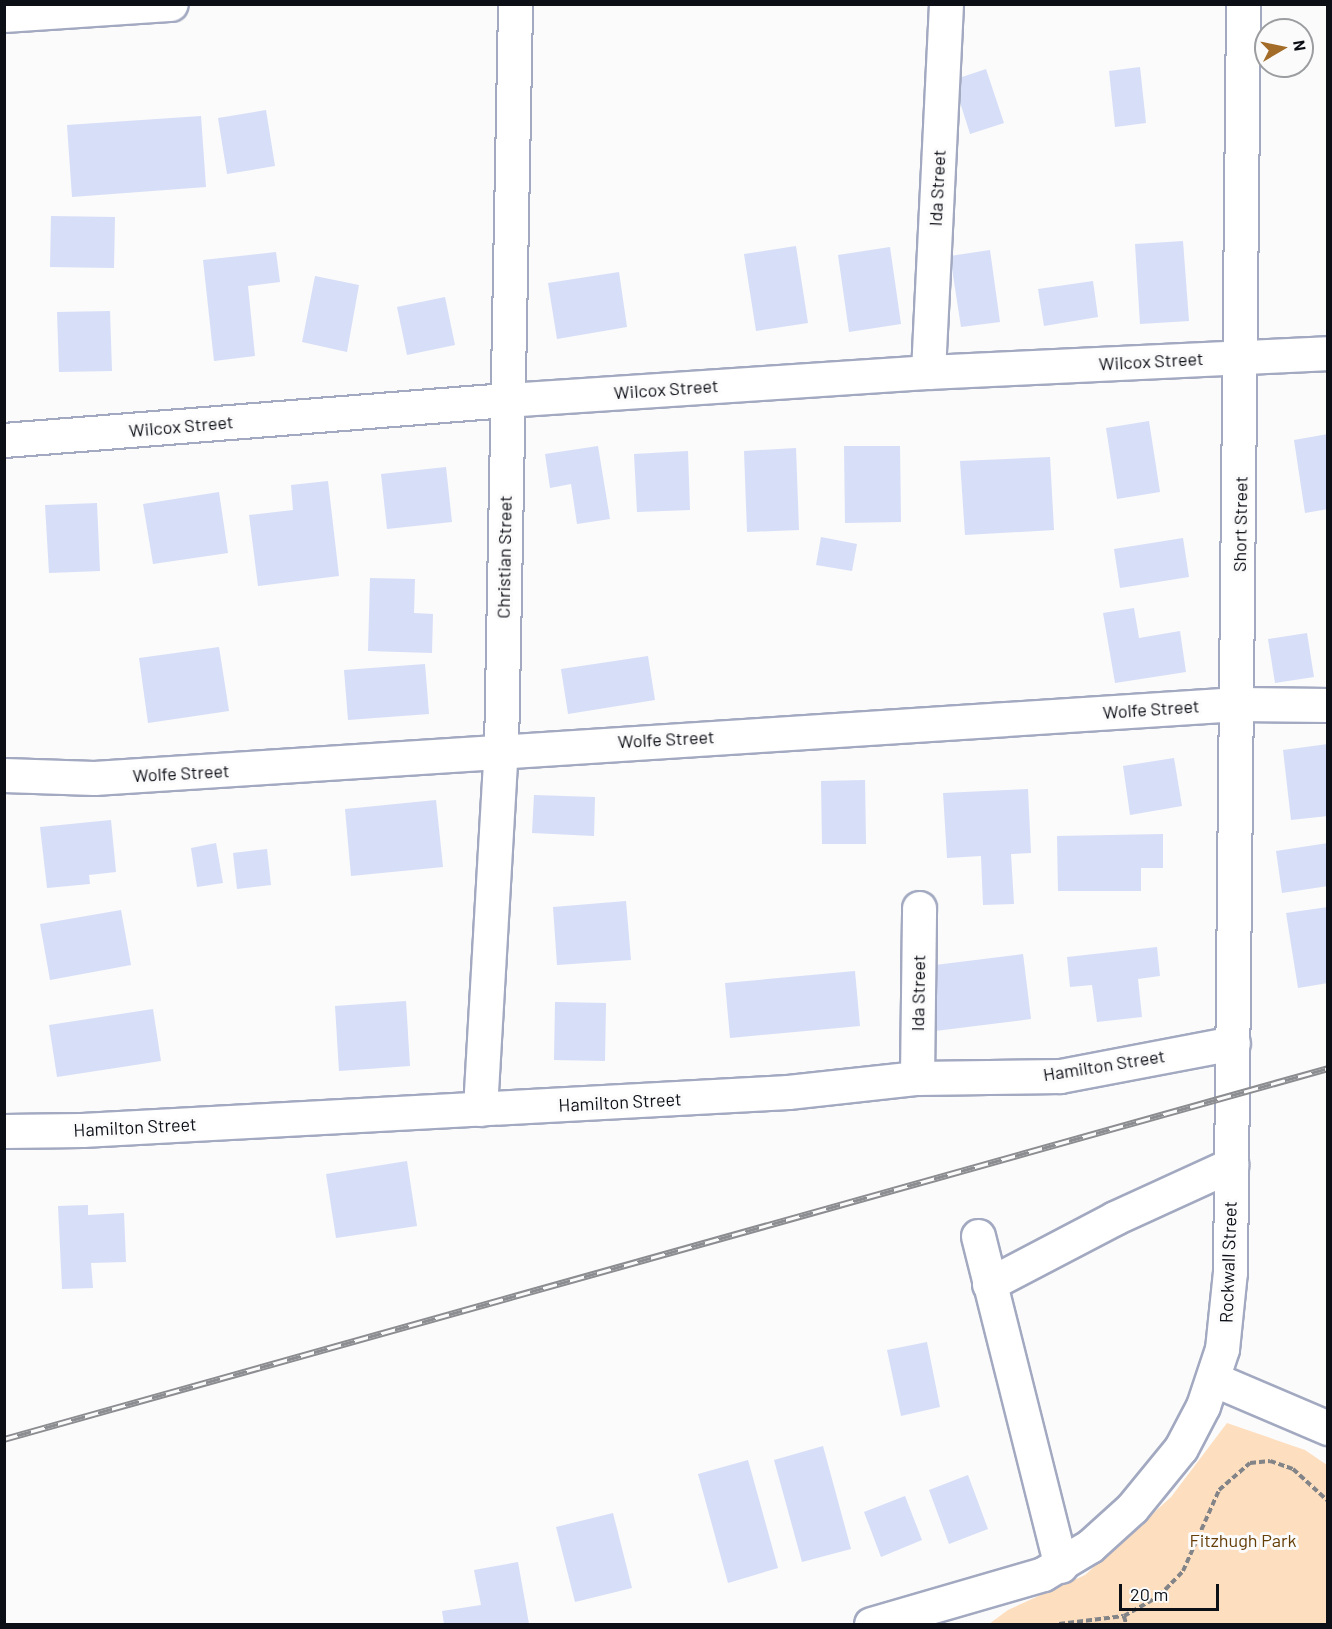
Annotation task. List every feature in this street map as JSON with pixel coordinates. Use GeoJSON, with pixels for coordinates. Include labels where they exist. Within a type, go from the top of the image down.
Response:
{"type":"FeatureCollection","features":[{"type":"Feature","properties":{"kind":"street"},"geometry":{"type":"LineString","coordinates":[[4,15],[171,4]]}},
{"type":"Feature","properties":{"kind":"street","name":"Christian Street"},"geometry":{"type":"LineString","coordinates":[[480,1109],[501,749],[515,4]]}},
{"type":"Feature","properties":{"kind":"street","name":"Ida Street"},"geometry":{"type":"LineString","coordinates":[[927,372],[946,4]]}},
{"type":"Feature","properties":{"kind":"street","name":"Short Street"},"geometry":{"type":"LineString","coordinates":[[1233,1043],[1242,356],[1243,4]]}},
{"type":"Feature","properties":{"kind":"street","name":"Wilcox Street"},"geometry":{"type":"LineString","coordinates":[[4,440],[506,400],[927,372],[1328,353]]}},
{"type":"Feature","properties":{"kind":"street","name":"Wolfe Street"},"geometry":{"type":"LineString","coordinates":[[4,775],[94,778],[439,758],[501,749],[1238,704],[1328,705]]}},
{"type":"Feature","properties":{"kind":"street","name":"Ida Street"},"geometry":{"type":"LineString","coordinates":[[917,1078],[919,908]]}},
{"type":"Feature","properties":{"kind":"street","name":"Hamilton Street"},"geometry":{"type":"LineString","coordinates":[[4,1131],[788,1092],[917,1078],[1060,1076],[1233,1043]]}},
{"type":"Feature","properties":{"kind":"street","name":"Rockwall Street"},"geometry":{"type":"LineString","coordinates":[[872,1624],[964,1612],[1061,1566],[1109,1529],[1165,1470],[1192,1428],[1214,1379],[1229,1295],[1233,1043]]}},
{"type":"Feature","properties":{"kind":"street"},"geometry":{"type":"LineString","coordinates":[[989,1284],[1105,1223],[1231,1165]]}},
{"type":"Feature","properties":{"kind":"street"},"geometry":{"type":"LineString","coordinates":[[978,1236],[1061,1566]]}},
{"type":"Feature","properties":{"kind":"street"},"geometry":{"type":"LineString","coordinates":[[1214,1379],[1328,1428]]}},
{"type":"Feature","properties":{"kind":"path"},"geometry":{"type":"LineString","coordinates":[[1059,1624],[1124,1616],[1159,1596],[1184,1571],[1210,1504],[1239,1469],[1260,1460],[1281,1464],[1305,1478],[1328,1501]]}},
{"type":"Feature","properties":{"kind":"path"},"geometry":{"type":"LineString","coordinates":[[1124,1616],[1126,1624]]}},
{"type":"Feature","properties":{"kind":"green space","name":"Fitzhugh Park"},"geometry":{"type":"Polygon","coordinates":[[[1227,1423],[1305,1450],[1327,1465],[1327,1624],[989,1624],[1008,1610],[1085,1575],[1171,1497],[1227,1423]]]}},
{"type":"Feature","properties":{"kind":"building"},"geometry":{"type":"Polygon","coordinates":[[[1140,67],[1146,123],[1115,127],[1109,71],[1140,67]]]}},
{"type":"Feature","properties":{"kind":"building"},"geometry":{"type":"Polygon","coordinates":[[[986,69],[1004,123],[970,134],[953,80],[986,69]]]}},
{"type":"Feature","properties":{"kind":"building"},"geometry":{"type":"Polygon","coordinates":[[[266,110],[275,166],[227,174],[218,118],[266,110]]]}},
{"type":"Feature","properties":{"kind":"building"},"geometry":{"type":"Polygon","coordinates":[[[201,116],[206,187],[72,197],[67,125],[201,116]]]}},
{"type":"Feature","properties":{"kind":"building"},"geometry":{"type":"Polygon","coordinates":[[[51,216],[115,217],[114,268],[50,267],[51,216]]]}},
{"type":"Feature","properties":{"kind":"building"},"geometry":{"type":"Polygon","coordinates":[[[1183,241],[1189,321],[1140,324],[1135,244],[1183,241]]]}},
{"type":"Feature","properties":{"kind":"building"},"geometry":{"type":"Polygon","coordinates":[[[796,246],[808,323],[756,331],[744,254],[796,246]]]}},
{"type":"Feature","properties":{"kind":"building"},"geometry":{"type":"Polygon","coordinates":[[[890,247],[901,324],[849,332],[838,255],[890,247]]]}},
{"type":"Feature","properties":{"kind":"building"},"geometry":{"type":"Polygon","coordinates":[[[990,250],[1000,322],[961,327],[950,256],[990,250]]]}},
{"type":"Feature","properties":{"kind":"building"},"geometry":{"type":"Polygon","coordinates":[[[276,252],[280,282],[248,286],[255,356],[214,361],[203,260],[276,252]]]}},
{"type":"Feature","properties":{"kind":"building"},"geometry":{"type":"Polygon","coordinates":[[[619,272],[627,327],[557,339],[548,283],[619,272]]]}},
{"type":"Feature","properties":{"kind":"building"},"geometry":{"type":"Polygon","coordinates":[[[315,276],[359,285],[347,352],[302,342],[315,276]]]}},
{"type":"Feature","properties":{"kind":"building"},"geometry":{"type":"Polygon","coordinates":[[[1093,281],[1098,317],[1044,326],[1038,289],[1093,281]]]}},
{"type":"Feature","properties":{"kind":"building"},"geometry":{"type":"Polygon","coordinates":[[[445,297],[455,345],[407,355],[397,307],[445,297]]]}},
{"type":"Feature","properties":{"kind":"building"},"geometry":{"type":"Polygon","coordinates":[[[110,311],[112,371],[59,372],[57,312],[110,311]]]}},
{"type":"Feature","properties":{"kind":"building"},"geometry":{"type":"Polygon","coordinates":[[[1149,421],[1160,492],[1117,499],[1106,428],[1149,421]]]}},
{"type":"Feature","properties":{"kind":"building"},"geometry":{"type":"Polygon","coordinates":[[[1328,434],[1328,509],[1305,513],[1294,440],[1328,434]]]}},
{"type":"Feature","properties":{"kind":"building"},"geometry":{"type":"Polygon","coordinates":[[[598,446],[610,519],[577,524],[571,484],[550,488],[545,454],[598,446]]]}},
{"type":"Feature","properties":{"kind":"building"},"geometry":{"type":"Polygon","coordinates":[[[844,446],[900,446],[901,522],[845,523],[844,446]]]}},
{"type":"Feature","properties":{"kind":"building"},"geometry":{"type":"Polygon","coordinates":[[[796,448],[799,530],[747,532],[744,451],[796,448]]]}},
{"type":"Feature","properties":{"kind":"building"},"geometry":{"type":"Polygon","coordinates":[[[688,451],[690,510],[637,512],[634,454],[688,451]]]}},
{"type":"Feature","properties":{"kind":"building"},"geometry":{"type":"Polygon","coordinates":[[[1050,457],[1054,530],[965,535],[960,461],[1050,457]]]}},
{"type":"Feature","properties":{"kind":"building"},"geometry":{"type":"Polygon","coordinates":[[[446,467],[452,522],[387,529],[381,474],[446,467]]]}},
{"type":"Feature","properties":{"kind":"building"},"geometry":{"type":"Polygon","coordinates":[[[328,481],[339,576],[258,586],[249,515],[293,510],[291,485],[328,481]]]}},
{"type":"Feature","properties":{"kind":"building"},"geometry":{"type":"Polygon","coordinates":[[[219,492],[228,553],[153,564],[143,504],[219,492]]]}},
{"type":"Feature","properties":{"kind":"building"},"geometry":{"type":"Polygon","coordinates":[[[97,503],[100,571],[49,573],[45,505],[97,503]]]}},
{"type":"Feature","properties":{"kind":"building"},"geometry":{"type":"Polygon","coordinates":[[[821,537],[857,544],[852,571],[816,565],[821,537]]]}},
{"type":"Feature","properties":{"kind":"building"},"geometry":{"type":"Polygon","coordinates":[[[1183,538],[1189,577],[1120,588],[1114,549],[1183,538]]]}},
{"type":"Feature","properties":{"kind":"building"},"geometry":{"type":"Polygon","coordinates":[[[370,578],[415,579],[414,613],[433,614],[432,653],[368,651],[370,578]]]}},
{"type":"Feature","properties":{"kind":"building"},"geometry":{"type":"Polygon","coordinates":[[[1134,608],[1139,638],[1180,631],[1186,672],[1115,683],[1103,613],[1134,608]]]}},
{"type":"Feature","properties":{"kind":"building"},"geometry":{"type":"Polygon","coordinates":[[[1307,633],[1314,677],[1275,683],[1268,639],[1307,633]]]}},
{"type":"Feature","properties":{"kind":"building"},"geometry":{"type":"Polygon","coordinates":[[[219,647],[229,711],[148,723],[139,658],[219,647]]]}},
{"type":"Feature","properties":{"kind":"building"},"geometry":{"type":"Polygon","coordinates":[[[648,656],[655,700],[568,714],[561,669],[648,656]]]}},
{"type":"Feature","properties":{"kind":"building"},"geometry":{"type":"Polygon","coordinates":[[[425,664],[429,714],[348,720],[344,670],[425,664]]]}},
{"type":"Feature","properties":{"kind":"building"},"geometry":{"type":"Polygon","coordinates":[[[1328,744],[1328,816],[1291,820],[1283,750],[1328,744]]]}},
{"type":"Feature","properties":{"kind":"building"},"geometry":{"type":"Polygon","coordinates":[[[1174,758],[1182,806],[1130,815],[1123,766],[1174,758]]]}},
{"type":"Feature","properties":{"kind":"building"},"geometry":{"type":"Polygon","coordinates":[[[865,780],[866,844],[822,844],[821,781],[865,780]]]}},
{"type":"Feature","properties":{"kind":"building"},"geometry":{"type":"Polygon","coordinates":[[[1028,789],[1031,853],[1011,854],[1014,904],[983,905],[981,856],[947,858],[943,793],[1028,789]]]}},
{"type":"Feature","properties":{"kind":"building"},"geometry":{"type":"Polygon","coordinates":[[[534,795],[595,797],[594,836],[532,833],[534,795]]]}},
{"type":"Feature","properties":{"kind":"building"},"geometry":{"type":"Polygon","coordinates":[[[436,800],[443,867],[351,876],[345,809],[436,800]]]}},
{"type":"Feature","properties":{"kind":"building"},"geometry":{"type":"Polygon","coordinates":[[[111,820],[116,872],[89,875],[90,884],[47,888],[40,827],[111,820]]]}},
{"type":"Feature","properties":{"kind":"building"},"geometry":{"type":"Polygon","coordinates":[[[1163,834],[1163,868],[1141,868],[1141,891],[1058,891],[1057,836],[1163,834]]]}},
{"type":"Feature","properties":{"kind":"building"},"geometry":{"type":"Polygon","coordinates":[[[216,843],[223,883],[197,887],[191,848],[216,843]]]}},
{"type":"Feature","properties":{"kind":"building"},"geometry":{"type":"Polygon","coordinates":[[[1328,843],[1328,886],[1282,893],[1276,851],[1328,843]]]}},
{"type":"Feature","properties":{"kind":"building"},"geometry":{"type":"Polygon","coordinates":[[[267,849],[271,885],[237,889],[233,853],[267,849]]]}},
{"type":"Feature","properties":{"kind":"building"},"geometry":{"type":"Polygon","coordinates":[[[626,901],[631,960],[557,965],[553,907],[626,901]]]}},
{"type":"Feature","properties":{"kind":"building"},"geometry":{"type":"Polygon","coordinates":[[[1328,907],[1328,983],[1298,988],[1286,913],[1328,907]]]}},
{"type":"Feature","properties":{"kind":"building"},"geometry":{"type":"Polygon","coordinates":[[[121,910],[131,965],[50,980],[40,924],[121,910]]]}},
{"type":"Feature","properties":{"kind":"building"},"geometry":{"type":"Polygon","coordinates":[[[1157,947],[1160,976],[1138,979],[1142,1017],[1097,1022],[1092,985],[1070,987],[1067,957],[1157,947]]]}},
{"type":"Feature","properties":{"kind":"building"},"geometry":{"type":"Polygon","coordinates":[[[1023,954],[1031,1019],[935,1031],[927,966],[1023,954]]]}},
{"type":"Feature","properties":{"kind":"building"},"geometry":{"type":"Polygon","coordinates":[[[855,971],[860,1026],[730,1038],[725,983],[855,971]]]}},
{"type":"Feature","properties":{"kind":"building"},"geometry":{"type":"Polygon","coordinates":[[[406,1001],[410,1066],[339,1071],[335,1006],[406,1001]]]}},
{"type":"Feature","properties":{"kind":"building"},"geometry":{"type":"Polygon","coordinates":[[[555,1002],[606,1003],[605,1061],[554,1060],[555,1002]]]}},
{"type":"Feature","properties":{"kind":"building"},"geometry":{"type":"Polygon","coordinates":[[[153,1009],[161,1061],[57,1077],[49,1025],[153,1009]]]}},
{"type":"Feature","properties":{"kind":"building"},"geometry":{"type":"Polygon","coordinates":[[[407,1161],[417,1226],[336,1238],[326,1174],[407,1161]]]}},
{"type":"Feature","properties":{"kind":"building"},"geometry":{"type":"Polygon","coordinates":[[[88,1205],[88,1215],[124,1213],[126,1262],[91,1263],[93,1288],[62,1289],[58,1206],[88,1205]]]}},
{"type":"Feature","properties":{"kind":"building"},"geometry":{"type":"Polygon","coordinates":[[[927,1342],[940,1407],[901,1416],[887,1350],[927,1342]]]}},
{"type":"Feature","properties":{"kind":"building"},"geometry":{"type":"Polygon","coordinates":[[[823,1446],[851,1549],[802,1562],[774,1460],[823,1446]]]}},
{"type":"Feature","properties":{"kind":"building"},"geometry":{"type":"Polygon","coordinates":[[[748,1460],[778,1568],[728,1583],[698,1474],[748,1460]]]}},
{"type":"Feature","properties":{"kind":"building"},"geometry":{"type":"Polygon","coordinates":[[[968,1475],[988,1529],[949,1544],[929,1490],[968,1475]]]}},
{"type":"Feature","properties":{"kind":"building"},"geometry":{"type":"Polygon","coordinates":[[[905,1496],[922,1540],[881,1557],[864,1512],[905,1496]]]}},
{"type":"Feature","properties":{"kind":"building"},"geometry":{"type":"Polygon","coordinates":[[[613,1513],[632,1588],[575,1602],[556,1527],[613,1513]]]}},
{"type":"Feature","properties":{"kind":"building"},"geometry":{"type":"Polygon","coordinates":[[[518,1562],[529,1624],[444,1624],[442,1611],[481,1605],[474,1570],[518,1562]]]}},
{"type":"Feature","properties":{"kind":"railway"},"geometry":{"type":"LineString","coordinates":[[4,1439],[1328,1068]]}}]}
